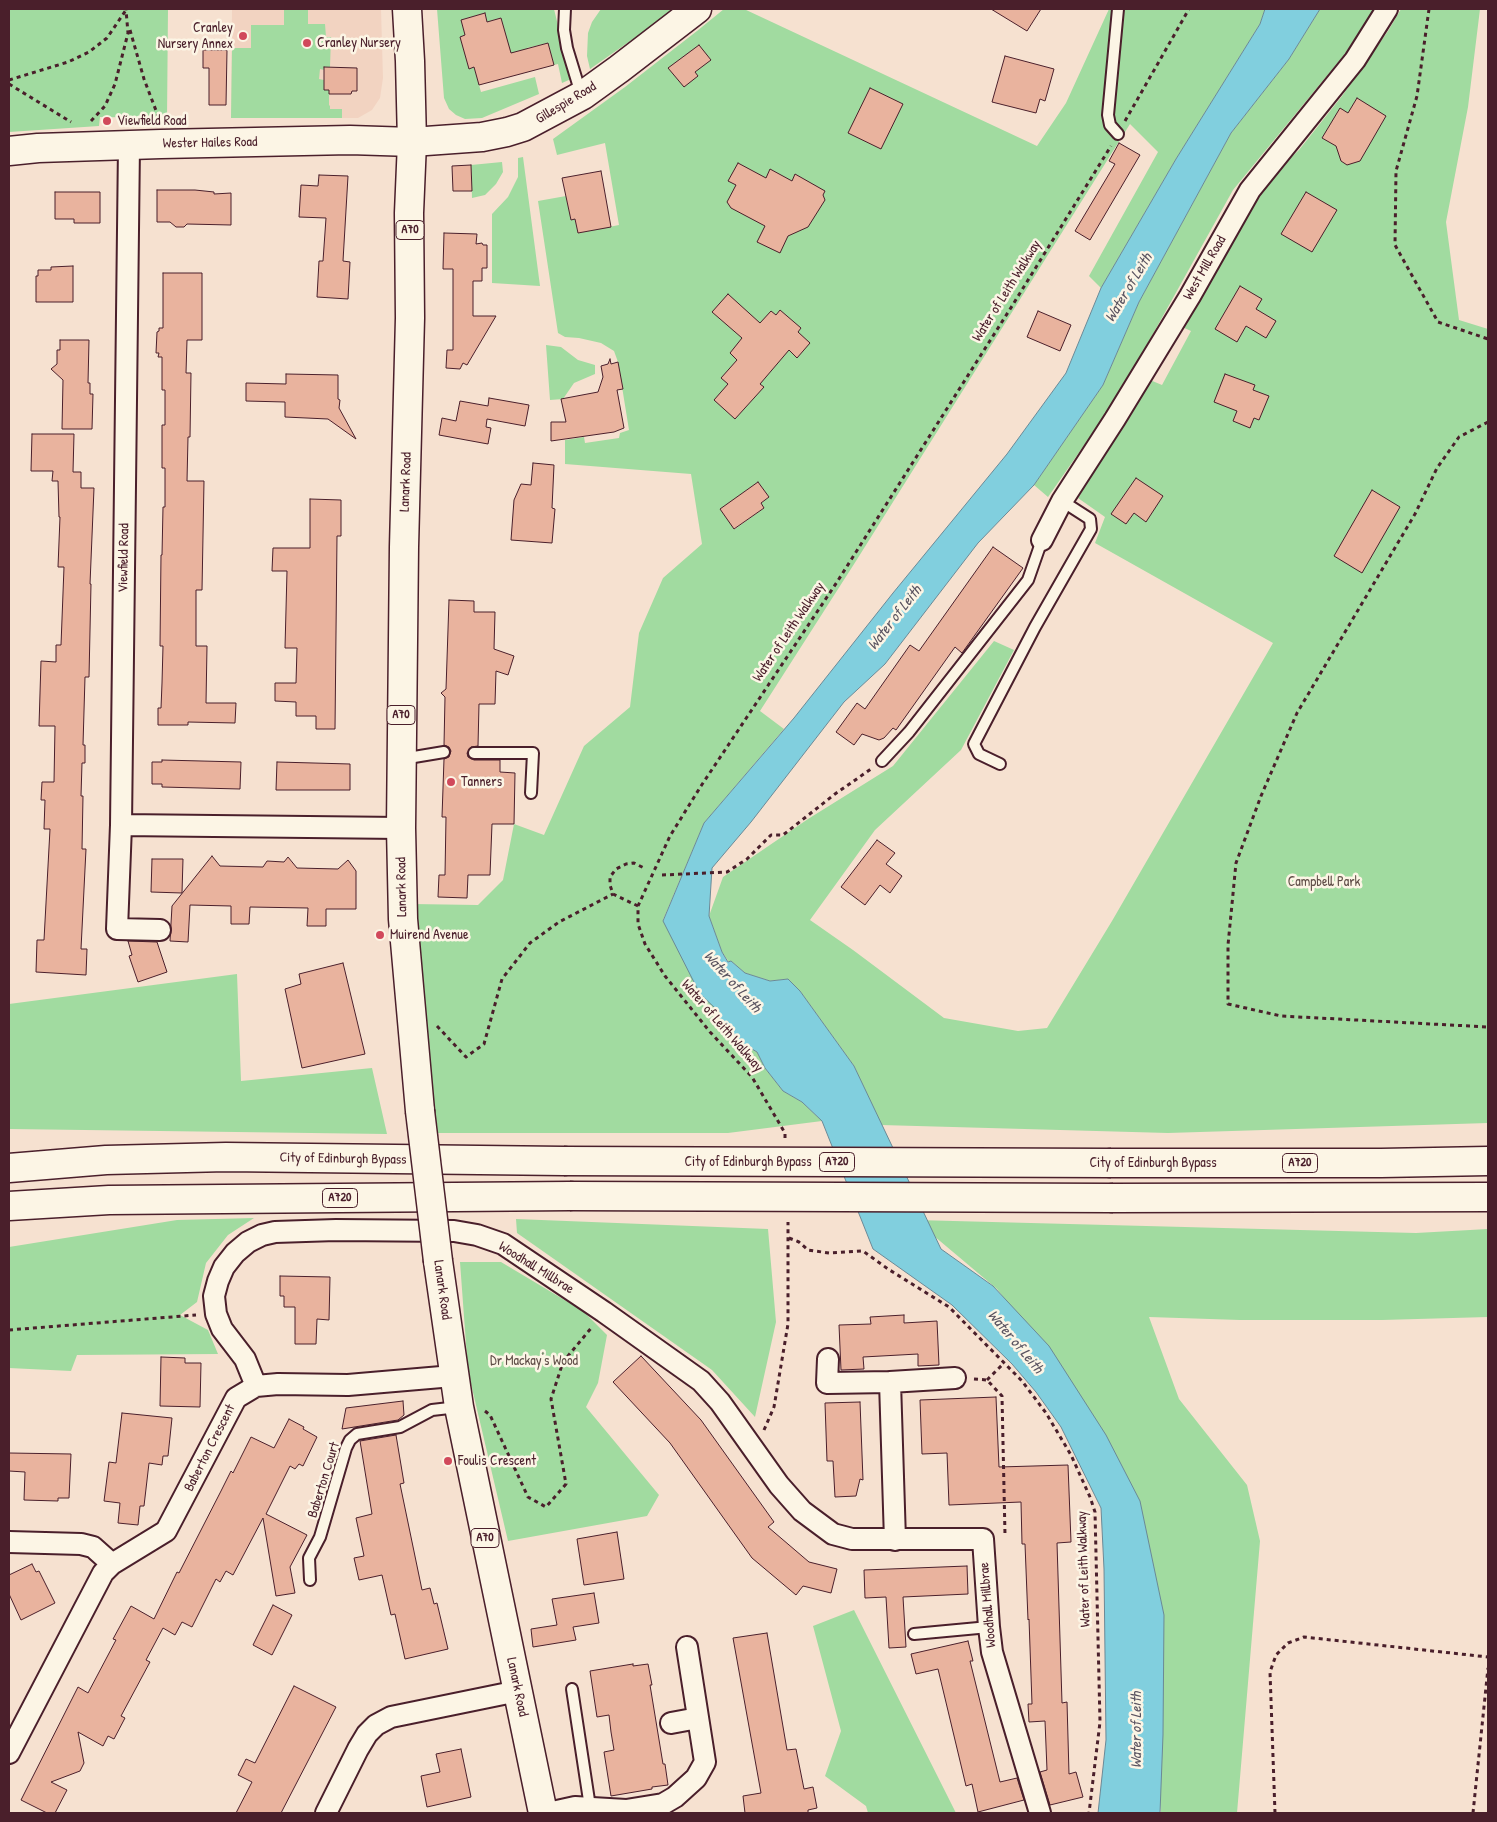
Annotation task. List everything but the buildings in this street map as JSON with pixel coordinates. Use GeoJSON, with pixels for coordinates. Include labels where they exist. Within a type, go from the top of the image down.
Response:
{"type":"FeatureCollection","features":[{"type":"Feature","properties":{"kind":"main road","name":"Lanark Road"},"geometry":{"type":"LineString","coordinates":[[407,9],[412,142],[401,828],[403,919],[410,1014],[438,1261],[458,1407],[543,1813]]}},
{"type":"Feature","properties":{"kind":"main road","name":"Gillespie Road"},"geometry":{"type":"LineString","coordinates":[[412,142],[482,137],[523,127],[582,95],[697,9]]}},
{"type":"Feature","properties":{"kind":"main road","name":"Wester Hailes Road"},"geometry":{"type":"LineString","coordinates":[[9,151],[79,137],[129,145],[350,140],[412,142]]}},
{"type":"Feature","properties":{"kind":"main road"},"geometry":{"type":"LineString","coordinates":[[9,1152],[106,1160]]}},
{"type":"Feature","properties":{"kind":"main road","name":"City of Edinburgh Bypass"},"geometry":{"type":"LineString","coordinates":[[9,1168],[106,1160],[236,1157],[564,1161],[1381,1163],[1488,1161]]}},
{"type":"Feature","properties":{"kind":"main road","name":"A720"},"geometry":{"type":"LineString","coordinates":[[9,1206],[109,1200],[570,1196],[1113,1198],[1488,1196]]}},
{"type":"Feature","properties":{"kind":"main road"},"geometry":{"type":"LineString","coordinates":[[9,1221],[109,1200]]}},
{"type":"Feature","properties":{"kind":"street","name":"West Mill Road"},"geometry":{"type":"LineString","coordinates":[[1042,540],[1062,501],[1115,419],[1250,190],[1355,60],[1387,9]]}},
{"type":"Feature","properties":{"kind":"street","name":"Viewfield Road"},"geometry":{"type":"LineString","coordinates":[[129,145],[121,825],[117,929],[160,930]]}},
{"type":"Feature","properties":{"kind":"street"},"geometry":{"type":"LineString","coordinates":[[121,825],[401,828]]}},
{"type":"Feature","properties":{"kind":"street","name":"Woodhall Millbrae"},"geometry":{"type":"LineString","coordinates":[[256,1386],[245,1359],[222,1329],[216,1314],[214,1296],[224,1267],[235,1252],[248,1242],[262,1235],[274,1232],[336,1230],[454,1231],[478,1235],[502,1244],[604,1312],[701,1381],[720,1402],[779,1485],[802,1512],[833,1534],[852,1539],[983,1539],[992,1652],[1040,1813]]}},
{"type":"Feature","properties":{"kind":"street"},"geometry":{"type":"LineString","coordinates":[[828,1359],[827,1384],[955,1378]]}},
{"type":"Feature","properties":{"kind":"street","name":"Baberton Crescent"},"geometry":{"type":"LineString","coordinates":[[9,1753],[103,1573],[112,1564],[166,1531],[236,1398],[256,1386],[278,1384],[348,1385],[453,1376]]}},
{"type":"Feature","properties":{"kind":"street"},"geometry":{"type":"LineString","coordinates":[[890,1382],[894,1540]]}},
{"type":"Feature","properties":{"kind":"street"},"geometry":{"type":"LineString","coordinates":[[9,1542],[81,1544],[94,1548],[112,1564]]}},
{"type":"Feature","properties":{"kind":"street"},"geometry":{"type":"LineString","coordinates":[[548,1813],[576,1807],[626,1810],[663,1804],[675,1797],[696,1778],[705,1762],[686,1647]]}},
{"type":"Feature","properties":{"kind":"street"},"geometry":{"type":"LineString","coordinates":[[326,1813],[358,1749],[367,1734],[376,1725],[390,1717],[518,1691]]}},
{"type":"Feature","properties":{"kind":"street"},"geometry":{"type":"LineString","coordinates":[[671,1723],[698,1718]]}},
{"type":"Feature","properties":{"kind":"lane"},"geometry":{"type":"LineString","coordinates":[[565,9],[564,30],[567,48],[582,95]]}},
{"type":"Feature","properties":{"kind":"lane"},"geometry":{"type":"LineString","coordinates":[[1118,9],[1108,115],[1110,125],[1118,134]]}},
{"type":"Feature","properties":{"kind":"lane"},"geometry":{"type":"LineString","coordinates":[[1000,764],[980,754],[974,744],[1035,627],[1091,529],[1090,519],[1062,501]]}},
{"type":"Feature","properties":{"kind":"lane"},"geometry":{"type":"LineString","coordinates":[[882,761],[909,732],[1028,580],[1042,540]]}},
{"type":"Feature","properties":{"kind":"lane"},"geometry":{"type":"LineString","coordinates":[[401,760],[444,752]]}},
{"type":"Feature","properties":{"kind":"lane"},"geometry":{"type":"LineString","coordinates":[[474,753],[533,753],[531,793]]}},
{"type":"Feature","properties":{"kind":"lane","name":"Baberton Court"},"geometry":{"type":"LineString","coordinates":[[310,1580],[309,1558],[320,1538],[350,1440],[357,1434],[400,1428],[432,1410],[458,1407]]}},
{"type":"Feature","properties":{"kind":"lane"},"geometry":{"type":"LineString","coordinates":[[914,1634],[989,1627]]}},
{"type":"Feature","properties":{"kind":"lane"},"geometry":{"type":"LineString","coordinates":[[572,1689],[590,1807]]}},
{"type":"Feature","properties":{"kind":"path"},"geometry":{"type":"LineString","coordinates":[[126,9],[128,27],[144,79],[160,118],[161,144]]}},
{"type":"Feature","properties":{"kind":"path"},"geometry":{"type":"LineString","coordinates":[[9,80],[68,62],[89,52],[107,38],[126,9]]}},
{"type":"Feature","properties":{"kind":"path","name":"Water of Leith Walkway"},"geometry":{"type":"LineString","coordinates":[[785,1142],[785,1133],[752,1077],[710,1032],[665,976],[644,944],[638,924],[638,906],[670,836],[701,786],[837,582],[1012,306],[1118,134],[1189,9]]}},
{"type":"Feature","properties":{"kind":"path"},"geometry":{"type":"LineString","coordinates":[[1429,9],[1417,96],[1396,171],[1396,245],[1438,322],[1488,339]]}},
{"type":"Feature","properties":{"kind":"path"},"geometry":{"type":"LineString","coordinates":[[9,84],[44,104],[79,137],[108,100],[120,67],[128,27]]}},
{"type":"Feature","properties":{"kind":"path"},"geometry":{"type":"LineString","coordinates":[[1488,422],[1459,437],[1437,468],[1415,514],[1297,713],[1261,796],[1236,863],[1228,945],[1228,1004],[1281,1016],[1488,1027]]}},
{"type":"Feature","properties":{"kind":"path"},"geometry":{"type":"LineString","coordinates":[[662,874],[727,872],[747,858],[772,835],[783,835],[835,794],[882,761]]}},
{"type":"Feature","properties":{"kind":"path"},"geometry":{"type":"LineString","coordinates":[[638,906],[613,894],[610,877],[616,869],[626,864],[634,863],[644,868]]}},
{"type":"Feature","properties":{"kind":"path"},"geometry":{"type":"LineString","coordinates":[[410,1014],[429,1018],[466,1057],[484,1044],[502,979],[530,943],[559,922],[613,894]]}},
{"type":"Feature","properties":{"kind":"path"},"geometry":{"type":"LineString","coordinates":[[749,1443],[765,1429],[774,1407],[788,1324],[788,1219]]}},
{"type":"Feature","properties":{"kind":"path","name":"Water of Leith Walkway"},"geometry":{"type":"LineString","coordinates":[[789,1238],[799,1242],[808,1250],[828,1253],[863,1251],[949,1307],[1022,1381],[1059,1433],[1084,1482],[1095,1512],[1100,1722],[1089,1813]]}},
{"type":"Feature","properties":{"kind":"path"},"geometry":{"type":"LineString","coordinates":[[458,1407],[480,1406],[490,1415],[528,1497],[546,1507],[566,1484],[551,1399],[563,1362],[604,1312]]}},
{"type":"Feature","properties":{"kind":"path"},"geometry":{"type":"LineString","coordinates":[[9,1330],[216,1314]]}},
{"type":"Feature","properties":{"kind":"path"},"geometry":{"type":"LineString","coordinates":[[987,1380],[1004,1363]]}},
{"type":"Feature","properties":{"kind":"path"},"geometry":{"type":"LineString","coordinates":[[955,1378],[987,1380],[1002,1396],[1005,1536],[983,1539]]}},
{"type":"Feature","properties":{"kind":"path"},"geometry":{"type":"LineString","coordinates":[[1274,1813],[1270,1672],[1276,1655],[1288,1643],[1304,1638],[1488,1657]]}},
{"type":"Feature","properties":{"kind":"path"},"geometry":{"type":"LineString","coordinates":[[1473,1813],[1488,1668]]}},
{"type":"Feature","properties":{"kind":"shaded area","name":"Cranley Nursery"},"geometry":{"type":"Polygon","coordinates":[[[232,9],[381,9],[383,78],[380,98],[372,110],[358,118],[231,118],[232,9]]]}},
{"type":"Feature","properties":{"kind":"green space"},"geometry":{"type":"Polygon","coordinates":[[[9,9],[168,9],[167,118],[100,117],[99,126],[9,132],[9,9]]]}},
{"type":"Feature","properties":{"kind":"green space"},"geometry":{"type":"Polygon","coordinates":[[[284,9],[308,9],[308,24],[325,24],[326,37],[331,37],[330,67],[325,67],[324,70],[320,69],[319,79],[324,80],[324,90],[329,90],[330,109],[342,109],[342,118],[231,118],[232,48],[251,48],[251,25],[284,25],[284,9]]]}},
{"type":"Feature","properties":{"kind":"green space"},"geometry":{"type":"Polygon","coordinates":[[[437,9],[554,9],[571,79],[562,83],[558,64],[554,65],[548,43],[527,48],[533,69],[516,74],[501,18],[487,22],[485,13],[461,20],[465,35],[460,37],[469,68],[474,67],[481,92],[535,77],[539,94],[482,118],[465,119],[456,115],[449,109],[444,98],[437,9]]]}},
{"type":"Feature","properties":{"kind":"green space"},"geometry":{"type":"Polygon","coordinates":[[[601,9],[676,9],[590,69],[587,56],[588,33],[592,22],[601,9]]]}},
{"type":"Feature","properties":{"kind":"green space"},"geometry":{"type":"Polygon","coordinates":[[[724,9],[744,9],[1037,146],[1066,103],[1109,9],[1265,9],[1260,24],[1176,159],[1101,288],[1089,276],[1158,152],[1130,124],[760,711],[784,729],[704,823],[663,920],[742,1043],[757,1052],[765,1068],[783,1091],[802,1102],[822,1121],[728,1133],[435,1133],[412,904],[478,905],[503,880],[514,824],[544,835],[584,746],[630,707],[639,633],[663,578],[702,544],[691,474],[565,464],[565,440],[584,437],[585,443],[619,438],[620,433],[629,430],[618,362],[614,351],[601,343],[565,337],[558,333],[538,201],[566,196],[571,220],[575,219],[578,233],[619,225],[605,143],[557,155],[553,139],[625,87],[724,9]],[[758,482],[721,509],[735,529],[764,508],[761,503],[769,497],[758,482]]]}},
{"type":"Feature","properties":{"kind":"green space"},"geometry":{"type":"Polygon","coordinates":[[[1320,9],[1374,9],[1344,55],[1233,190],[1119,395],[1048,497],[1034,485],[1103,385],[1139,302],[1231,133],[1289,59],[1320,9]]]}},
{"type":"Feature","properties":{"kind":"green space","name":"Campbell Park"},"geometry":{"type":"Polygon","coordinates":[[[1401,9],[1480,9],[1468,107],[1446,222],[1459,320],[1488,329],[1488,1123],[1168,1133],[881,1125],[854,1066],[800,991],[788,979],[770,981],[745,973],[731,961],[729,962],[722,952],[709,916],[723,877],[808,819],[893,766],[994,641],[1014,650],[961,750],[875,830],[810,920],[944,1018],[1018,1031],[1047,1028],[1112,921],[1273,643],[1095,543],[1105,517],[1078,498],[1150,380],[1162,385],[1191,331],[1180,326],[1252,203],[1272,175],[1299,150],[1342,96],[1388,31],[1401,9]]]}},
{"type":"Feature","properties":{"kind":"green space"},"geometry":{"type":"Polygon","coordinates":[[[523,157],[540,286],[492,283],[492,214],[508,197],[518,177],[518,158],[523,157]]]}},
{"type":"Feature","properties":{"kind":"green space"},"geometry":{"type":"Polygon","coordinates":[[[502,162],[503,172],[496,184],[485,195],[472,198],[471,165],[502,162]]]}},
{"type":"Feature","properties":{"kind":"green space"},"geometry":{"type":"Polygon","coordinates":[[[546,345],[561,347],[578,360],[595,365],[595,374],[574,383],[563,399],[550,400],[546,345]]]}},
{"type":"Feature","properties":{"kind":"green space"},"geometry":{"type":"Polygon","coordinates":[[[237,974],[241,1081],[372,1068],[387,1134],[9,1129],[9,1004],[237,974]]]}},
{"type":"Feature","properties":{"kind":"green space"},"geometry":{"type":"Polygon","coordinates":[[[254,1218],[228,1235],[206,1263],[197,1302],[180,1315],[208,1330],[218,1354],[77,1355],[71,1371],[9,1368],[9,1247],[177,1220],[254,1218]]]}},
{"type":"Feature","properties":{"kind":"green space"},"geometry":{"type":"Polygon","coordinates":[[[516,1219],[768,1229],[776,1322],[755,1417],[712,1370],[517,1233],[516,1219]]]}},
{"type":"Feature","properties":{"kind":"green space"},"geometry":{"type":"Polygon","coordinates":[[[915,1220],[1416,1233],[1488,1229],[1488,1317],[1382,1320],[1240,1320],[1149,1317],[1179,1399],[1247,1485],[1260,1541],[1237,1813],[1161,1813],[1153,1689],[1078,1396],[997,1289],[915,1220]]]}},
{"type":"Feature","properties":{"kind":"green space","name":"Dr Mackay's Wood"},"geometry":{"type":"Polygon","coordinates":[[[460,1262],[501,1262],[583,1311],[607,1335],[598,1383],[586,1407],[659,1495],[647,1516],[508,1541],[468,1371],[460,1262]]]}},
{"type":"Feature","properties":{"kind":"green space"},"geometry":{"type":"Polygon","coordinates":[[[854,1610],[956,1813],[868,1813],[866,1806],[825,1776],[841,1731],[813,1626],[854,1610]]]}},
{"type":"Feature","properties":{"kind":"water","name":"Water of Leith"},"geometry":{"type":"Polygon","coordinates":[[[1265,9],[1320,9],[1289,59],[1231,133],[1139,302],[1103,385],[1034,485],[978,543],[885,664],[844,702],[751,822],[712,868],[709,916],[722,952],[728,962],[731,961],[745,973],[770,981],[788,979],[800,991],[854,1066],[941,1249],[993,1286],[1049,1346],[1106,1435],[1140,1501],[1164,1615],[1160,1813],[1098,1813],[1106,1740],[1104,1569],[1101,1508],[1061,1427],[1036,1392],[1012,1364],[952,1305],[873,1249],[822,1121],[802,1102],[783,1091],[765,1068],[757,1052],[742,1043],[713,1016],[715,1008],[700,994],[663,921],[704,823],[794,718],[1007,454],[1066,373],[1101,288],[1176,159],[1260,24],[1265,9]]]}},
{"type":"Feature","properties":{"kind":"place","name":"Cranley Nursery Annex"},"geometry":{"type":"Point","coordinates":[243,36]}},
{"type":"Feature","properties":{"kind":"place","name":"Cranley Nursery"},"geometry":{"type":"Point","coordinates":[307,43]}},
{"type":"Feature","properties":{"kind":"place","name":"Viewfield Road"},"geometry":{"type":"Point","coordinates":[107,121]}},
{"type":"Feature","properties":{"kind":"place","name":"Tanners"},"geometry":{"type":"Point","coordinates":[451,782]}},
{"type":"Feature","properties":{"kind":"place","name":"Muirend Avenue"},"geometry":{"type":"Point","coordinates":[380,935]}},
{"type":"Feature","properties":{"kind":"place","name":"Foulis Crescent"},"geometry":{"type":"Point","coordinates":[448,1461]}}]}
